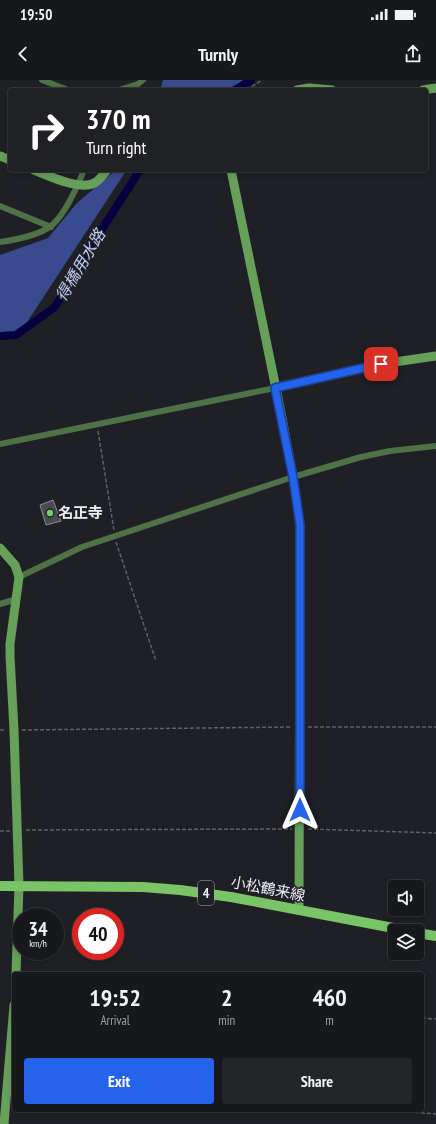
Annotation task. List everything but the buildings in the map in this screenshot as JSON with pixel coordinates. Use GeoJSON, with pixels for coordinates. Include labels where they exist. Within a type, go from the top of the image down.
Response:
{"type":"FeatureCollection","features":[{"type":"Feature","properties":{"kind":"main road","name":"小松鶴来線"},"geometry":{"type":"LineString","coordinates":[[0,886],[144,887],[180,890],[231,897],[388,927]]}},
{"type":"Feature","properties":{"kind":"main road"},"geometry":{"type":"LineString","coordinates":[[424,934],[436,936]]}},
{"type":"Feature","properties":{"kind":"street"},"geometry":{"type":"LineString","coordinates":[[42,80],[63,88]]}},
{"type":"Feature","properties":{"kind":"street"},"geometry":{"type":"LineString","coordinates":[[125,88],[138,84],[143,80]]}},
{"type":"Feature","properties":{"kind":"street"},"geometry":{"type":"LineString","coordinates":[[40,172],[70,183],[86,185],[95,183],[105,172]]}},
{"type":"Feature","properties":{"kind":"street"},"geometry":{"type":"LineString","coordinates":[[0,242],[13,240],[38,232],[50,226],[67,204],[83,172]]}},
{"type":"Feature","properties":{"kind":"street"},"geometry":{"type":"LineString","coordinates":[[232,172],[293,477],[300,525],[299,910]]}},
{"type":"Feature","properties":{"kind":"street"},"geometry":{"type":"LineString","coordinates":[[0,206],[50,226]]}},
{"type":"Feature","properties":{"kind":"street"},"geometry":{"type":"LineString","coordinates":[[0,444],[275,388],[381,364],[436,356]]}},
{"type":"Feature","properties":{"kind":"street"},"geometry":{"type":"LineString","coordinates":[[19,577],[82,548],[293,477],[361,457],[436,446]]}},
{"type":"Feature","properties":{"kind":"street"},"geometry":{"type":"LineString","coordinates":[[0,548],[15,565],[19,577],[10,644],[19,886],[16,972]]}},
{"type":"Feature","properties":{"kind":"street"},"geometry":{"type":"LineString","coordinates":[[0,604],[17,599]]}},
{"type":"Feature","properties":{"kind":"street"},"geometry":{"type":"LineString","coordinates":[[4,1124],[12,1028]]}},
{"type":"Feature","properties":{"kind":"path"},"geometry":{"type":"LineString","coordinates":[[250,88],[262,80]]}},
{"type":"Feature","properties":{"kind":"path"},"geometry":{"type":"LineString","coordinates":[[97,424],[115,537],[156,661]]}},
{"type":"Feature","properties":{"kind":"path"},"geometry":{"type":"LineString","coordinates":[[14,730],[300,727],[436,728]]}},
{"type":"Feature","properties":{"kind":"path"},"geometry":{"type":"LineString","coordinates":[[0,831],[300,829],[436,833]]}},
{"type":"Feature","properties":{"kind":"path"},"geometry":{"type":"LineString","coordinates":[[424,1018],[436,1019]]}},
{"type":"Feature","properties":{"kind":"path"},"geometry":{"type":"LineString","coordinates":[[410,1112],[436,1114]]}},
{"type":"Feature","properties":{"kind":"shaded area"},"geometry":{"type":"Polygon","coordinates":[[[163,80],[248,80],[235,88],[161,88],[163,80]]]}},
{"type":"Feature","properties":{"kind":"shaded area"},"geometry":{"type":"Polygon","coordinates":[[[114,172],[126,172],[20,333],[0,332],[0,255],[48,238],[77,203],[114,172]]]}},
{"type":"Feature","properties":{"kind":"waterway","name":"得橋用水路"},"geometry":{"type":"LineString","coordinates":[[238,88],[251,80]]}},
{"type":"Feature","properties":{"kind":"waterway","name":"得橋用水路"},"geometry":{"type":"LineString","coordinates":[[0,336],[16,335],[55,307],[86,254],[139,172]]}},
{"type":"Feature","properties":{"kind":"place","name":"名正寺"},"geometry":{"type":"Point","coordinates":[50,513]}},
{"type":"Feature","properties":{"kind":"route"},"geometry":{"type":"LineString","coordinates":[[300,810],[300,525],[293,477],[275,388],[381,364]]}}]}
